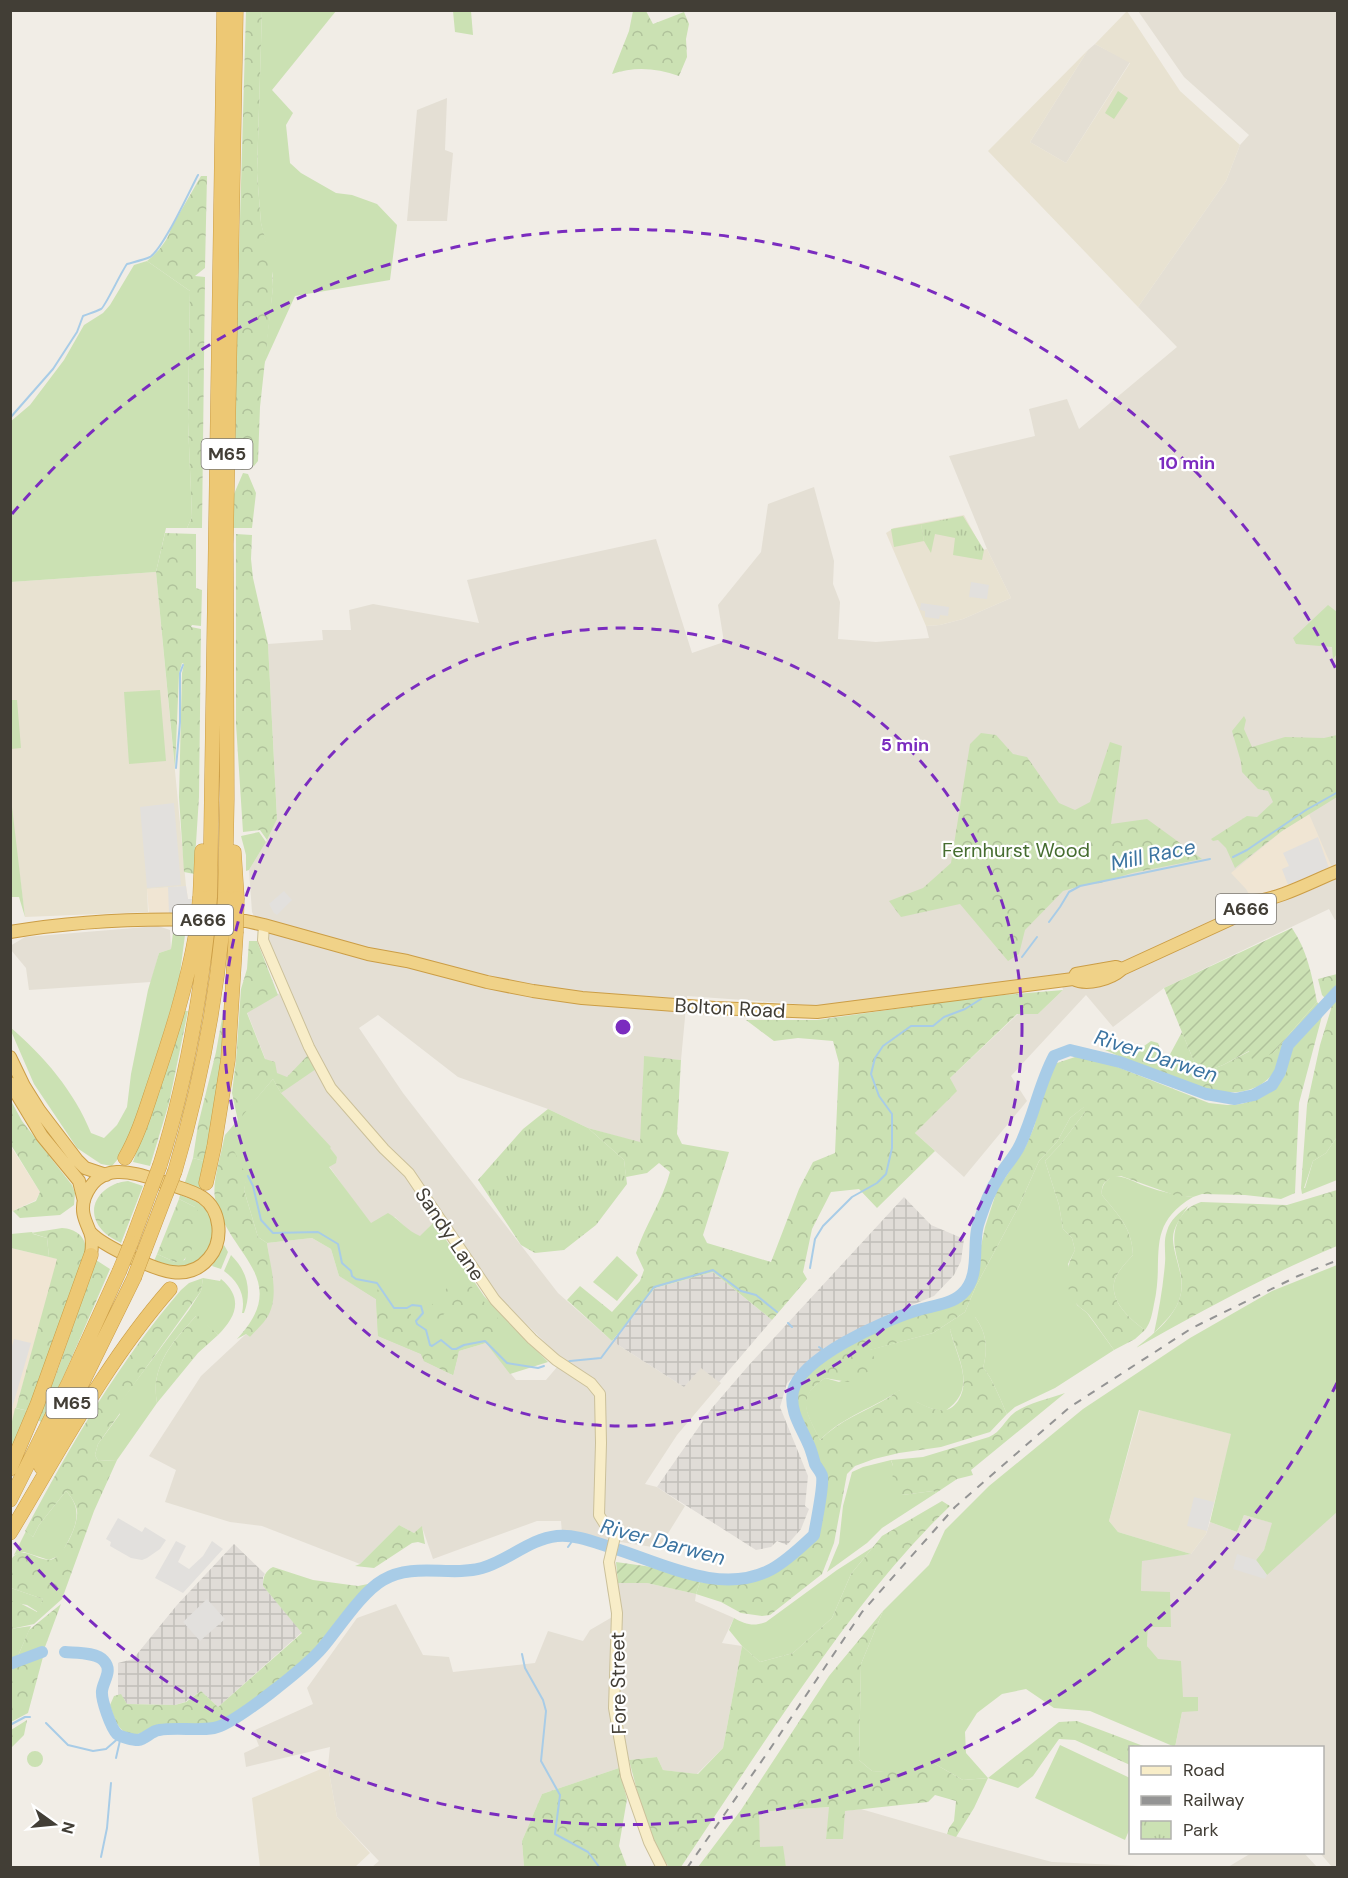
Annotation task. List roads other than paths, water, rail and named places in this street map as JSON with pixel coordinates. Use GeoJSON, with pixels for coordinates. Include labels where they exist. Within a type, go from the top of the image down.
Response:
{"type":"FeatureCollection","features":[{"type":"Feature","properties":{"kind":"highway","name":"M65"},"geometry":{"type":"LineString","coordinates":[[10,1500],[69,1382],[119,1272],[160,1166],[190,1051],[200,992],[201,933],[212,835],[224,10]]}},
{"type":"Feature","properties":{"kind":"highway","name":"M65"},"geometry":{"type":"LineString","coordinates":[[10,1531],[134,1278],[175,1171],[197,1090],[229,933],[231,898],[226,718],[226,544],[236,10]]}},
{"type":"Feature","properties":{"kind":"highway","name":"Bolton Road"},"geometry":{"type":"LineString","coordinates":[[264,925],[368,954],[533,991],[582,998],[715,1008],[817,1012],[1073,979],[1080,982],[1115,975],[1122,969],[1231,919],[1253,901],[1262,901],[1338,871]]}},
{"type":"Feature","properties":{"kind":"highway","name":"A666"},"geometry":{"type":"LineString","coordinates":[[11,932],[57,925],[161,920],[246,921],[264,925]]}},
{"type":"Feature","properties":{"kind":"highway","name":"M65"},"geometry":{"type":"LineString","coordinates":[[125,1158],[146,1109],[201,933]]}},
{"type":"Feature","properties":{"kind":"highway"},"geometry":{"type":"LineString","coordinates":[[170,1289],[209,1258],[219,1236],[218,1220],[208,1202],[206,1183],[228,1060],[229,933]]}},
{"type":"Feature","properties":{"kind":"highway"},"geometry":{"type":"LineString","coordinates":[[10,1057],[39,1110],[76,1160],[85,1168],[109,1173],[123,1170],[135,1173],[191,1192],[208,1202]]}},
{"type":"Feature","properties":{"kind":"highway"},"geometry":{"type":"LineString","coordinates":[[10,1083],[42,1136],[76,1176],[84,1201],[83,1214],[91,1233],[102,1244],[161,1269],[173,1272],[190,1271]]}},
{"type":"Feature","properties":{"kind":"highway"},"geometry":{"type":"LineString","coordinates":[[84,1201],[92,1186],[125,1158]]}},
{"type":"Feature","properties":{"kind":"highway"},"geometry":{"type":"LineString","coordinates":[[91,1233],[91,1255]]}},
{"type":"Feature","properties":{"kind":"highway","name":"M65"},"geometry":{"type":"LineString","coordinates":[[10,1469],[37,1405],[91,1255]]}},
{"type":"Feature","properties":{"kind":"highway","name":"M65"},"geometry":{"type":"LineString","coordinates":[[10,1531],[84,1409],[138,1330],[170,1289]]}},
{"type":"Feature","properties":{"kind":"main road","name":"Sandy Lane"},"geometry":{"type":"LineString","coordinates":[[264,925],[263,940],[309,1047],[331,1088],[408,1173],[495,1300],[532,1339],[556,1360],[591,1383],[600,1394],[599,1515],[604,1523],[617,1528]]}},
{"type":"Feature","properties":{"kind":"main road","name":"Fore Street"},"geometry":{"type":"LineString","coordinates":[[617,1528],[609,1567],[617,1613],[614,1708],[632,1796],[649,1842],[663,1868]]}},
{"type":"Feature","properties":{"kind":"waterway"},"geometry":{"type":"LineString","coordinates":[[10,418],[53,369],[77,332],[83,316],[103,307],[127,264],[150,257],[162,243],[198,175]]}},
{"type":"Feature","properties":{"kind":"waterway"},"geometry":{"type":"LineString","coordinates":[[176,768],[180,722],[180,673],[183,665]]}},
{"type":"Feature","properties":{"kind":"waterway","name":"Mill Race"},"geometry":{"type":"LineString","coordinates":[[1233,857],[1338,792]]}},
{"type":"Feature","properties":{"kind":"waterway","name":"Mill Race"},"geometry":{"type":"LineString","coordinates":[[1049,922],[1069,892],[1080,886],[1210,859]]}},
{"type":"Feature","properties":{"kind":"waterway","name":"Mill Race"},"geometry":{"type":"LineString","coordinates":[[1022,957],[1037,937]]}},
{"type":"Feature","properties":{"kind":"waterway","name":"River Darwen"},"geometry":{"type":"LineString","coordinates":[[65,1652],[91,1654],[104,1661],[108,1672],[102,1695],[109,1720],[117,1734],[138,1740],[159,1730],[214,1728],[237,1717],[315,1656],[367,1593],[383,1580],[395,1575],[407,1572],[482,1568],[537,1541],[557,1536],[577,1537],[670,1568],[712,1578],[752,1577],[772,1569],[814,1535],[821,1496],[822,1476],[796,1418],[793,1405],[793,1391],[799,1378],[811,1366],[845,1342],[901,1316],[952,1301],[968,1287],[974,1270],[976,1233],[985,1205],[996,1181],[1020,1145],[1054,1056],[1070,1050],[1120,1062],[1206,1094],[1235,1099],[1254,1095],[1272,1085],[1280,1072],[1288,1045],[1338,991]]}},
{"type":"Feature","properties":{"kind":"waterway","name":"Mill Race"},"geometry":{"type":"LineString","coordinates":[[810,1268],[815,1239],[823,1226],[852,1197],[877,1183],[886,1174],[892,1148],[892,1114],[879,1096],[871,1074],[875,1058],[883,1046],[911,1026],[933,1026],[944,1017],[965,1009],[981,999]]}},
{"type":"Feature","properties":{"kind":"waterway"},"geometry":{"type":"LineString","coordinates":[[248,1176],[253,1186],[261,1220],[273,1233],[318,1232],[338,1244],[342,1263],[351,1271],[352,1276],[356,1279],[377,1283],[394,1308],[421,1306],[423,1313],[416,1321],[426,1330],[430,1345],[441,1340],[452,1349],[456,1349],[485,1341],[507,1363],[538,1368],[544,1366]]}},
{"type":"Feature","properties":{"kind":"waterway"},"geometry":{"type":"LineString","coordinates":[[568,1362],[601,1358],[654,1287],[713,1270],[741,1291],[756,1295],[777,1312]]}},
{"type":"Feature","properties":{"kind":"waterway"},"geometry":{"type":"LineString","coordinates":[[788,1323],[792,1327]]}},
{"type":"Feature","properties":{"kind":"waterway"},"geometry":{"type":"LineString","coordinates":[[819,1347],[827,1353]]}},
{"type":"Feature","properties":{"kind":"waterway"},"geometry":{"type":"LineString","coordinates":[[568,1547],[575,1537]]}},
{"type":"Feature","properties":{"kind":"waterway","name":"River Darwen"},"geometry":{"type":"LineString","coordinates":[[10,1664],[42,1652]]}},
{"type":"Feature","properties":{"kind":"waterway"},"geometry":{"type":"LineString","coordinates":[[522,1654],[525,1668],[543,1700],[546,1711],[541,1761],[560,1795],[555,1834],[588,1852],[600,1868]]}},
{"type":"Feature","properties":{"kind":"waterway"},"geometry":{"type":"LineString","coordinates":[[10,1725],[25,1717],[30,1717]]}},
{"type":"Feature","properties":{"kind":"waterway"},"geometry":{"type":"LineString","coordinates":[[46,1723],[68,1745],[93,1751],[106,1749],[121,1736]]}},
{"type":"Feature","properties":{"kind":"waterway"},"geometry":{"type":"LineString","coordinates":[[116,1758],[121,1736]]}},
{"type":"Feature","properties":{"kind":"waterway"},"geometry":{"type":"LineString","coordinates":[[101,1857],[107,1828],[111,1783]]}},
{"type":"Feature","properties":{"kind":"railway"},"geometry":{"type":"LineString","coordinates":[[687,1868],[862,1612],[955,1507],[1070,1407],[1192,1328],[1298,1276],[1338,1260]]}},
{"type":"Feature","properties":{"kind":"park label","name":"Fernhurst Wood"},"geometry":{"type":"Point","coordinates":[1016,850]}}]}
